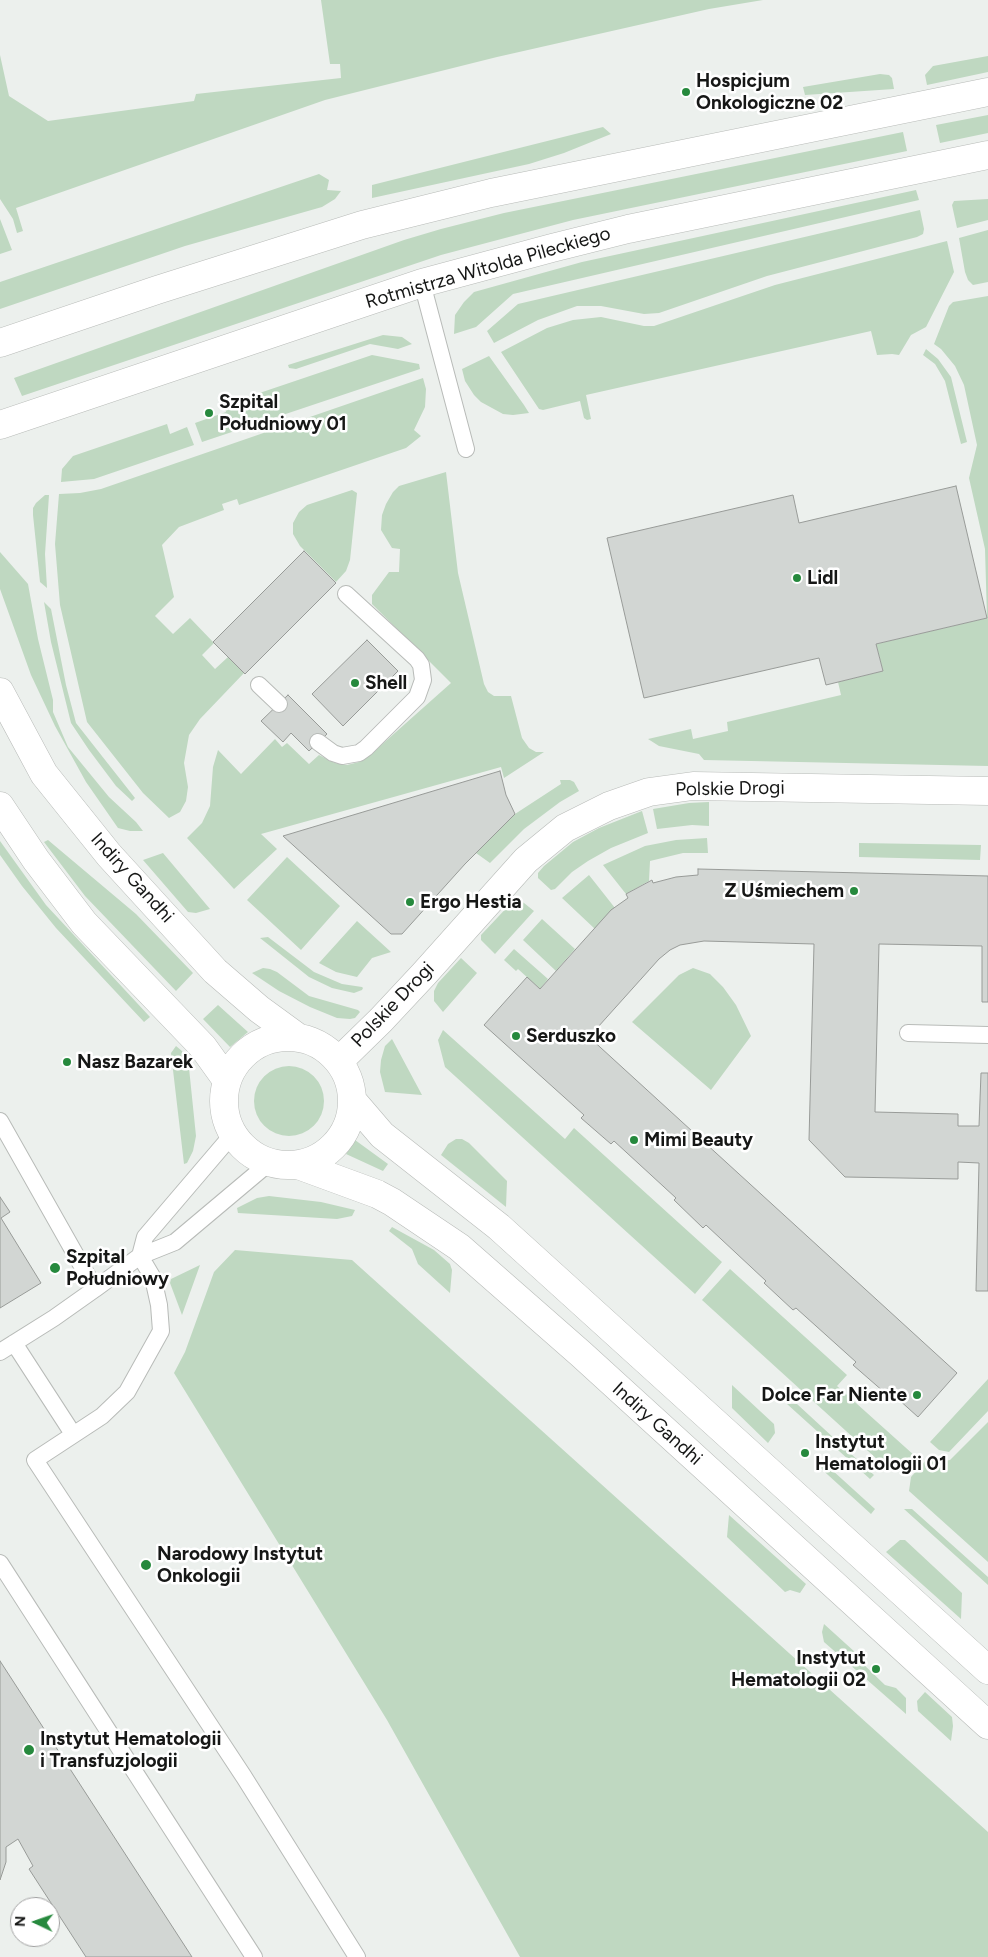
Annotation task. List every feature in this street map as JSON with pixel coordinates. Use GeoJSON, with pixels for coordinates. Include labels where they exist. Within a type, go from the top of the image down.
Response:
{"type":"FeatureCollection","features":[{"type":"Feature","properties":{"kind":"street"},"geometry":{"type":"LineString","coordinates":[[0,343],[157,290],[362,225],[491,193],[988,92]]}},
{"type":"Feature","properties":{"kind":"street","name":"Rotmistrza Witolda Pileckiego"},"geometry":{"type":"LineString","coordinates":[[0,426],[422,283],[628,229],[988,155]]}},
{"type":"Feature","properties":{"kind":"street","name":"Indiry Gandhi"},"geometry":{"type":"LineString","coordinates":[[0,692],[44,774],[109,855],[215,970],[259,1009],[296,1036]]}},
{"type":"Feature","properties":{"kind":"street","name":"Polskie Drogi"},"geometry":{"type":"LineString","coordinates":[[339,1061],[424,974],[526,860],[565,828],[609,806],[649,792],[693,786],[988,791]]}},
{"type":"Feature","properties":{"kind":"street"},"geometry":{"type":"LineString","coordinates":[[0,806],[36,860],[84,923],[204,1047],[226,1079]]}},
{"type":"Feature","properties":{"kind":"street"},"geometry":{"type":"LineString","coordinates":[[296,1036],[320,1044],[339,1061],[349,1079],[352,1100],[348,1123],[337,1143],[319,1158],[298,1165],[282,1166],[269,1164],[248,1152],[232,1135],[223,1108],[226,1079],[237,1060],[253,1045],[274,1037],[296,1036]]}},
{"type":"Feature","properties":{"kind":"street"},"geometry":{"type":"LineString","coordinates":[[352,1100],[382,1135],[499,1227],[988,1670]]}},
{"type":"Feature","properties":{"kind":"street","name":"Indiry Gandhi"},"geometry":{"type":"LineString","coordinates":[[298,1165],[377,1194],[459,1247],[581,1354],[988,1725]]}},
{"type":"Feature","properties":{"kind":"lane"},"geometry":{"type":"LineString","coordinates":[[422,283],[466,449]]}},
{"type":"Feature","properties":{"kind":"lane"},"geometry":{"type":"LineString","coordinates":[[318,742],[333,753],[342,756],[359,753],[417,697],[423,680],[421,665],[416,659],[346,594]]}},
{"type":"Feature","properties":{"kind":"lane"},"geometry":{"type":"LineString","coordinates":[[259,685],[279,704]]}},
{"type":"Feature","properties":{"kind":"lane"},"geometry":{"type":"LineString","coordinates":[[908,1033],[988,1035]]}},
{"type":"Feature","properties":{"kind":"lane"},"geometry":{"type":"LineString","coordinates":[[0,1121],[95,1289]]}},
{"type":"Feature","properties":{"kind":"lane"},"geometry":{"type":"LineString","coordinates":[[232,1135],[146,1237],[140,1256],[153,1278],[159,1305],[161,1331],[128,1392],[102,1416],[36,1460],[244,1777],[357,1957]]}},
{"type":"Feature","properties":{"kind":"lane"},"geometry":{"type":"LineString","coordinates":[[0,1352],[54,1318],[140,1256],[175,1242],[269,1164]]}},
{"type":"Feature","properties":{"kind":"lane"},"geometry":{"type":"LineString","coordinates":[[14,1343],[73,1434]]}},
{"type":"Feature","properties":{"kind":"lane"},"geometry":{"type":"LineString","coordinates":[[0,1563],[254,1957]]}},
{"type":"Feature","properties":{"kind":"green space"},"geometry":{"type":"Polygon","coordinates":[[[321,0],[763,0],[709,9],[497,57],[325,100],[16,208],[23,231],[17,233],[13,219],[0,199],[0,55],[9,96],[48,121],[194,101],[196,94],[341,78],[340,64],[330,64],[321,0]]]}},
{"type":"Feature","properties":{"kind":"green space"},"geometry":{"type":"Polygon","coordinates":[[[988,56],[988,72],[927,85],[925,75],[933,66],[988,56]]]}},
{"type":"Feature","properties":{"kind":"green space"},"geometry":{"type":"Polygon","coordinates":[[[880,74],[889,75],[892,78],[894,89],[805,95],[803,87],[880,74]]]}},
{"type":"Feature","properties":{"kind":"green space"},"geometry":{"type":"Polygon","coordinates":[[[988,115],[988,133],[940,143],[936,125],[988,115]]]}},
{"type":"Feature","properties":{"kind":"green space"},"geometry":{"type":"Polygon","coordinates":[[[603,127],[611,134],[564,153],[529,164],[372,198],[372,185],[603,127]]]}},
{"type":"Feature","properties":{"kind":"green space"},"geometry":{"type":"Polygon","coordinates":[[[903,132],[907,151],[573,220],[441,255],[22,396],[14,378],[404,240],[441,229],[504,213],[903,132]]]}},
{"type":"Feature","properties":{"kind":"green space"},"geometry":{"type":"Polygon","coordinates":[[[319,174],[329,180],[327,190],[341,191],[335,199],[322,207],[185,246],[0,309],[0,282],[319,174]]]}},
{"type":"Feature","properties":{"kind":"green space"},"geometry":{"type":"Polygon","coordinates":[[[916,190],[919,200],[513,294],[476,327],[454,334],[455,315],[474,292],[582,262],[916,190]]]}},
{"type":"Feature","properties":{"kind":"green space"},"geometry":{"type":"Polygon","coordinates":[[[988,199],[988,220],[957,228],[952,205],[954,201],[988,199]]]}},
{"type":"Feature","properties":{"kind":"green space"},"geometry":{"type":"Polygon","coordinates":[[[920,210],[924,229],[923,234],[917,237],[767,276],[659,313],[644,314],[601,306],[577,306],[538,320],[494,343],[487,331],[518,304],[920,210]]]}},
{"type":"Feature","properties":{"kind":"green space"},"geometry":{"type":"Polygon","coordinates":[[[0,219],[12,250],[0,254],[0,219]]]}},
{"type":"Feature","properties":{"kind":"green space"},"geometry":{"type":"Polygon","coordinates":[[[988,230],[988,282],[973,285],[968,280],[965,272],[959,238],[988,230]]]}},
{"type":"Feature","properties":{"kind":"green space"},"geometry":{"type":"Polygon","coordinates":[[[947,241],[954,272],[926,327],[911,335],[899,355],[877,355],[871,331],[586,395],[591,419],[587,420],[584,418],[580,401],[543,410],[539,409],[501,352],[547,328],[573,320],[601,317],[644,326],[654,326],[775,285],[947,241]]]}},
{"type":"Feature","properties":{"kind":"green space"},"geometry":{"type":"Polygon","coordinates":[[[988,296],[988,766],[704,760],[699,754],[659,746],[648,739],[691,729],[693,739],[728,731],[727,722],[841,695],[838,682],[883,671],[876,644],[987,618],[985,549],[969,478],[977,445],[964,385],[955,366],[941,349],[934,344],[949,306],[953,302],[988,296]]]}},
{"type":"Feature","properties":{"kind":"green space"},"geometry":{"type":"Polygon","coordinates":[[[383,335],[402,337],[412,344],[398,349],[370,344],[296,369],[289,368],[288,365],[383,335]]]}},
{"type":"Feature","properties":{"kind":"green space"},"geometry":{"type":"Polygon","coordinates":[[[926,349],[938,359],[951,377],[967,442],[961,444],[945,381],[935,364],[923,355],[926,349]]]}},
{"type":"Feature","properties":{"kind":"green space"},"geometry":{"type":"Polygon","coordinates":[[[372,355],[419,364],[420,369],[202,442],[195,423],[226,412],[224,405],[372,355]]]}},
{"type":"Feature","properties":{"kind":"green space"},"geometry":{"type":"Polygon","coordinates":[[[489,356],[529,413],[503,414],[481,402],[474,395],[465,381],[462,369],[489,356]]]}},
{"type":"Feature","properties":{"kind":"green space"},"geometry":{"type":"Polygon","coordinates":[[[423,378],[426,389],[425,407],[414,430],[421,436],[406,448],[239,505],[237,499],[222,504],[224,510],[179,527],[162,545],[174,597],[155,616],[173,634],[190,618],[214,643],[202,655],[215,669],[228,657],[244,673],[200,719],[189,735],[184,763],[188,787],[186,801],[180,812],[169,818],[143,793],[87,722],[60,605],[55,544],[59,494],[101,489],[423,378]]]}},
{"type":"Feature","properties":{"kind":"green space"},"geometry":{"type":"Polygon","coordinates":[[[167,424],[170,434],[187,427],[194,445],[94,479],[61,482],[62,469],[73,456],[167,424]]]}},
{"type":"Feature","properties":{"kind":"green space"},"geometry":{"type":"Polygon","coordinates":[[[446,472],[458,573],[484,684],[488,692],[494,696],[511,696],[522,738],[529,748],[536,752],[544,752],[504,778],[501,767],[261,834],[277,849],[234,889],[187,838],[202,823],[210,806],[213,767],[218,750],[241,774],[275,739],[282,747],[287,743],[309,764],[319,755],[335,763],[347,765],[359,762],[369,756],[451,683],[372,604],[372,595],[389,572],[399,572],[400,549],[392,548],[381,530],[382,515],[386,504],[399,486],[446,472]]]}},
{"type":"Feature","properties":{"kind":"green space"},"geometry":{"type":"Polygon","coordinates":[[[352,490],[357,493],[350,560],[346,571],[336,582],[300,546],[293,534],[293,523],[299,512],[307,505],[352,490]]]}},
{"type":"Feature","properties":{"kind":"green space"},"geometry":{"type":"Polygon","coordinates":[[[45,495],[49,495],[45,554],[47,588],[40,582],[33,515],[33,508],[36,503],[45,495]]]}},
{"type":"Feature","properties":{"kind":"green space"},"geometry":{"type":"Polygon","coordinates":[[[0,552],[28,584],[38,639],[53,700],[53,712],[68,747],[109,797],[143,831],[130,831],[118,828],[86,782],[55,726],[31,675],[0,589],[0,552]]]}},
{"type":"Feature","properties":{"kind":"green space"},"geometry":{"type":"Polygon","coordinates":[[[44,602],[51,609],[66,685],[76,723],[135,798],[132,801],[116,786],[71,723],[51,642],[44,602]]]}},
{"type":"Feature","properties":{"kind":"green space"},"geometry":{"type":"Polygon","coordinates":[[[560,780],[574,782],[579,791],[560,802],[524,829],[490,863],[476,853],[515,814],[561,784],[560,780]]]}},
{"type":"Feature","properties":{"kind":"green space"},"geometry":{"type":"Polygon","coordinates":[[[709,802],[709,826],[692,825],[657,829],[653,809],[709,802]]]}},
{"type":"Feature","properties":{"kind":"green space"},"geometry":{"type":"Polygon","coordinates":[[[642,811],[648,833],[611,848],[588,861],[572,872],[555,889],[551,890],[538,878],[538,873],[544,866],[573,842],[599,828],[642,811]]]}},
{"type":"Feature","properties":{"kind":"green space"},"geometry":{"type":"Polygon","coordinates":[[[707,838],[708,853],[683,853],[650,861],[649,881],[626,894],[603,865],[645,846],[676,840],[707,838]]]}},
{"type":"Feature","properties":{"kind":"green space"},"geometry":{"type":"Polygon","coordinates":[[[48,840],[136,914],[193,973],[176,991],[85,896],[44,842],[48,840]]]}},
{"type":"Feature","properties":{"kind":"green space"},"geometry":{"type":"Polygon","coordinates":[[[0,841],[46,905],[150,1017],[144,1022],[56,928],[22,886],[0,855],[0,841]]]}},
{"type":"Feature","properties":{"kind":"green space"},"geometry":{"type":"Polygon","coordinates":[[[859,843],[981,845],[980,860],[859,857],[859,843]]]}},
{"type":"Feature","properties":{"kind":"green space"},"geometry":{"type":"Polygon","coordinates":[[[163,853],[210,909],[196,913],[188,912],[143,860],[163,853]]]}},
{"type":"Feature","properties":{"kind":"green space"},"geometry":{"type":"Polygon","coordinates":[[[287,857],[340,906],[301,950],[247,900],[287,857]]]}},
{"type":"Feature","properties":{"kind":"green space"},"geometry":{"type":"Polygon","coordinates":[[[589,875],[615,908],[595,929],[562,898],[589,875]]]}},
{"type":"Feature","properties":{"kind":"green space"},"geometry":{"type":"Polygon","coordinates":[[[519,899],[534,911],[495,954],[481,940],[481,935],[514,900],[519,899]]]}},
{"type":"Feature","properties":{"kind":"green space"},"geometry":{"type":"Polygon","coordinates":[[[542,919],[575,949],[556,971],[523,940],[542,919]]]}},
{"type":"Feature","properties":{"kind":"green space"},"geometry":{"type":"Polygon","coordinates":[[[357,921],[391,952],[372,958],[357,977],[336,972],[319,963],[357,921]]]}},
{"type":"Feature","properties":{"kind":"green space"},"geometry":{"type":"Polygon","coordinates":[[[268,937],[314,972],[342,984],[362,987],[362,990],[354,993],[332,988],[309,977],[260,938],[268,937]]]}},
{"type":"Feature","properties":{"kind":"green space"},"geometry":{"type":"Polygon","coordinates":[[[514,949],[548,979],[540,989],[518,969],[516,971],[504,960],[514,949]]]}},
{"type":"Feature","properties":{"kind":"green space"},"geometry":{"type":"Polygon","coordinates":[[[461,958],[477,973],[443,1012],[434,1001],[434,991],[438,983],[461,958]]]}},
{"type":"Feature","properties":{"kind":"green space"},"geometry":{"type":"Polygon","coordinates":[[[263,968],[277,972],[309,996],[360,1012],[355,1018],[337,1018],[310,1007],[279,991],[252,973],[263,968]]]}},
{"type":"Feature","properties":{"kind":"green space"},"geometry":{"type":"Polygon","coordinates":[[[693,968],[710,974],[723,987],[736,1005],[751,1036],[711,1090],[632,1022],[679,975],[693,968]]]}},
{"type":"Feature","properties":{"kind":"green space"},"geometry":{"type":"Polygon","coordinates":[[[218,1005],[248,1032],[230,1047],[203,1019],[218,1005]]]}},
{"type":"Feature","properties":{"kind":"green space"},"geometry":{"type":"Polygon","coordinates":[[[443,1030],[565,1139],[574,1128],[722,1262],[695,1294],[445,1067],[438,1040],[443,1030]]]}},
{"type":"Feature","properties":{"kind":"green space"},"geometry":{"type":"Polygon","coordinates":[[[392,1039],[422,1095],[385,1092],[380,1072],[381,1060],[385,1046],[392,1039]]]}},
{"type":"Feature","properties":{"kind":"green space"},"geometry":{"type":"Polygon","coordinates":[[[176,1046],[182,1051],[189,1068],[196,1136],[193,1151],[187,1163],[184,1164],[171,1053],[176,1046]]]}},
{"type":"Feature","properties":{"kind":"green space"},"geometry":{"type":"Polygon","coordinates":[[[289,1066],[302,1069],[314,1076],[321,1088],[324,1101],[321,1114],[314,1126],[302,1133],[289,1136],[276,1133],[264,1126],[257,1114],[254,1101],[257,1088],[264,1076],[276,1069],[289,1066]]]}},
{"type":"Feature","properties":{"kind":"green space"},"geometry":{"type":"Polygon","coordinates":[[[456,1139],[462,1139],[469,1143],[507,1181],[506,1207],[441,1155],[448,1144],[456,1139]]]}},
{"type":"Feature","properties":{"kind":"green space"},"geometry":{"type":"Polygon","coordinates":[[[355,1140],[388,1164],[383,1171],[346,1154],[355,1140]]]}},
{"type":"Feature","properties":{"kind":"green space"},"geometry":{"type":"Polygon","coordinates":[[[269,1196],[321,1202],[355,1210],[352,1216],[337,1219],[238,1213],[237,1208],[257,1198],[269,1196]]]}},
{"type":"Feature","properties":{"kind":"green space"},"geometry":{"type":"Polygon","coordinates":[[[392,1227],[434,1250],[450,1264],[452,1270],[450,1293],[418,1264],[412,1249],[389,1231],[392,1227]]]}},
{"type":"Feature","properties":{"kind":"green space"},"geometry":{"type":"Polygon","coordinates":[[[235,1250],[352,1260],[988,1832],[988,1957],[520,1957],[387,1720],[174,1373],[185,1352],[214,1272],[235,1250]]]}},
{"type":"Feature","properties":{"kind":"green space"},"geometry":{"type":"Polygon","coordinates":[[[200,1265],[182,1315],[170,1283],[171,1279],[200,1265]]]}},
{"type":"Feature","properties":{"kind":"green space"},"geometry":{"type":"Polygon","coordinates":[[[730,1269],[847,1375],[837,1386],[915,1456],[902,1469],[890,1471],[702,1300],[730,1269]]]}},
{"type":"Feature","properties":{"kind":"green space"},"geometry":{"type":"Polygon","coordinates":[[[988,1379],[988,1411],[949,1452],[939,1450],[930,1442],[988,1379]]]}},
{"type":"Feature","properties":{"kind":"green space"},"geometry":{"type":"Polygon","coordinates":[[[732,1385],[774,1424],[775,1433],[768,1443],[732,1408],[732,1385]]]}},
{"type":"Feature","properties":{"kind":"green space"},"geometry":{"type":"Polygon","coordinates":[[[787,1404],[797,1404],[874,1475],[870,1479],[787,1404]]]}},
{"type":"Feature","properties":{"kind":"green space"},"geometry":{"type":"Polygon","coordinates":[[[988,1422],[988,1562],[909,1491],[911,1477],[927,1459],[939,1462],[950,1460],[988,1422]]]}},
{"type":"Feature","properties":{"kind":"green space"},"geometry":{"type":"Polygon","coordinates":[[[821,1460],[875,1509],[871,1514],[817,1465],[821,1460]]]}},
{"type":"Feature","properties":{"kind":"green space"},"geometry":{"type":"Polygon","coordinates":[[[904,1509],[912,1509],[988,1577],[988,1585],[904,1509]]]}},
{"type":"Feature","properties":{"kind":"green space"},"geometry":{"type":"Polygon","coordinates":[[[729,1515],[806,1584],[800,1593],[790,1590],[785,1592],[727,1537],[729,1515]]]}},
{"type":"Feature","properties":{"kind":"green space"},"geometry":{"type":"Polygon","coordinates":[[[900,1540],[905,1540],[962,1593],[961,1619],[886,1552],[900,1540]]]}},
{"type":"Feature","properties":{"kind":"green space"},"geometry":{"type":"Polygon","coordinates":[[[824,1624],[856,1653],[860,1661],[885,1685],[896,1688],[906,1698],[906,1714],[824,1642],[822,1632],[824,1624]]]}},
{"type":"Feature","properties":{"kind":"green space"},"geometry":{"type":"Polygon","coordinates":[[[925,1692],[952,1717],[951,1741],[918,1711],[917,1701],[925,1692]]]}},
{"type":"Feature","properties":{"kind":"building","name":"Lidl"},"geometry":{"type":"Polygon","coordinates":[[[956,486],[987,618],[876,644],[883,671],[826,685],[819,658],[644,698],[607,538],[793,495],[799,523],[956,486]]]}},
{"type":"Feature","properties":{"kind":"building"},"geometry":{"type":"Polygon","coordinates":[[[304,551],[336,583],[245,674],[213,642],[304,551]]]}},
{"type":"Feature","properties":{"kind":"building","name":"Shell"},"geometry":{"type":"Polygon","coordinates":[[[367,640],[398,671],[343,726],[312,694],[367,640]]]}},
{"type":"Feature","properties":{"kind":"building"},"geometry":{"type":"Polygon","coordinates":[[[288,695],[327,734],[309,751],[291,733],[283,742],[261,721],[288,695]]]}},
{"type":"Feature","properties":{"kind":"building"},"geometry":{"type":"Polygon","coordinates":[[[500,771],[506,795],[515,814],[465,864],[402,934],[391,934],[283,836],[500,771]]]}},
{"type":"Feature","properties":{"kind":"building"},"geometry":{"type":"Polygon","coordinates":[[[698,869],[988,876],[988,1002],[982,1002],[982,946],[879,944],[875,1112],[958,1114],[958,1126],[979,1126],[981,1073],[988,1073],[988,1291],[976,1291],[979,1163],[958,1162],[958,1179],[845,1177],[809,1140],[814,944],[704,941],[680,945],[659,959],[589,1037],[957,1373],[918,1417],[887,1389],[884,1392],[853,1365],[856,1362],[796,1308],[793,1310],[764,1283],[766,1281],[706,1225],[703,1228],[674,1200],[676,1198],[614,1141],[611,1144],[581,1118],[584,1115],[484,1025],[527,977],[540,989],[611,910],[628,898],[626,894],[652,880],[653,883],[676,877],[698,875],[698,869]]]}},
{"type":"Feature","properties":{"kind":"building"},"geometry":{"type":"Polygon","coordinates":[[[0,1197],[10,1212],[1,1218],[41,1283],[0,1308],[0,1197]]]}},
{"type":"Feature","properties":{"kind":"building","name":"Instytut Hematologii i Transfuzjologii"},"geometry":{"type":"Polygon","coordinates":[[[0,1661],[192,1957],[86,1957],[60,1917],[60,1897],[47,1897],[29,1869],[33,1866],[18,1839],[6,1847],[6,1862],[0,1880],[0,1661]]]}},
{"type":"Feature","properties":{"kind":"place","name":"Hospicjum Onkologiczne 02"},"geometry":{"type":"Point","coordinates":[686,92]}},
{"type":"Feature","properties":{"kind":"place","name":"Szpital Południowy 01"},"geometry":{"type":"Point","coordinates":[209,413]}},
{"type":"Feature","properties":{"kind":"place","name":"Lidl"},"geometry":{"type":"Point","coordinates":[797,578]}},
{"type":"Feature","properties":{"kind":"place","name":"Shell"},"geometry":{"type":"Point","coordinates":[355,683]}},
{"type":"Feature","properties":{"kind":"place","name":"Z Uśmiechem"},"geometry":{"type":"Point","coordinates":[854,891]}},
{"type":"Feature","properties":{"kind":"place","name":"Ergo Hestia"},"geometry":{"type":"Point","coordinates":[410,902]}},
{"type":"Feature","properties":{"kind":"place","name":"Serduszko"},"geometry":{"type":"Point","coordinates":[516,1036]}},
{"type":"Feature","properties":{"kind":"place","name":"Nasz Bazarek"},"geometry":{"type":"Point","coordinates":[67,1062]}},
{"type":"Feature","properties":{"kind":"place","name":"Mimi Beauty"},"geometry":{"type":"Point","coordinates":[634,1140]}},
{"type":"Feature","properties":{"kind":"place","name":"Szpital Południowy"},"geometry":{"type":"Point","coordinates":[55,1268]}},
{"type":"Feature","properties":{"kind":"place","name":"Dolce Far Niente"},"geometry":{"type":"Point","coordinates":[917,1395]}},
{"type":"Feature","properties":{"kind":"place","name":"Instytut Hematologii 01"},"geometry":{"type":"Point","coordinates":[805,1453]}},
{"type":"Feature","properties":{"kind":"place","name":"Narodowy Instytut Onkologii"},"geometry":{"type":"Point","coordinates":[146,1565]}},
{"type":"Feature","properties":{"kind":"place","name":"Instytut Hematologii 02"},"geometry":{"type":"Point","coordinates":[876,1669]}},
{"type":"Feature","properties":{"kind":"place","name":"Instytut Hematologii i Transfuzjologii"},"geometry":{"type":"Point","coordinates":[29,1750]}}]}
